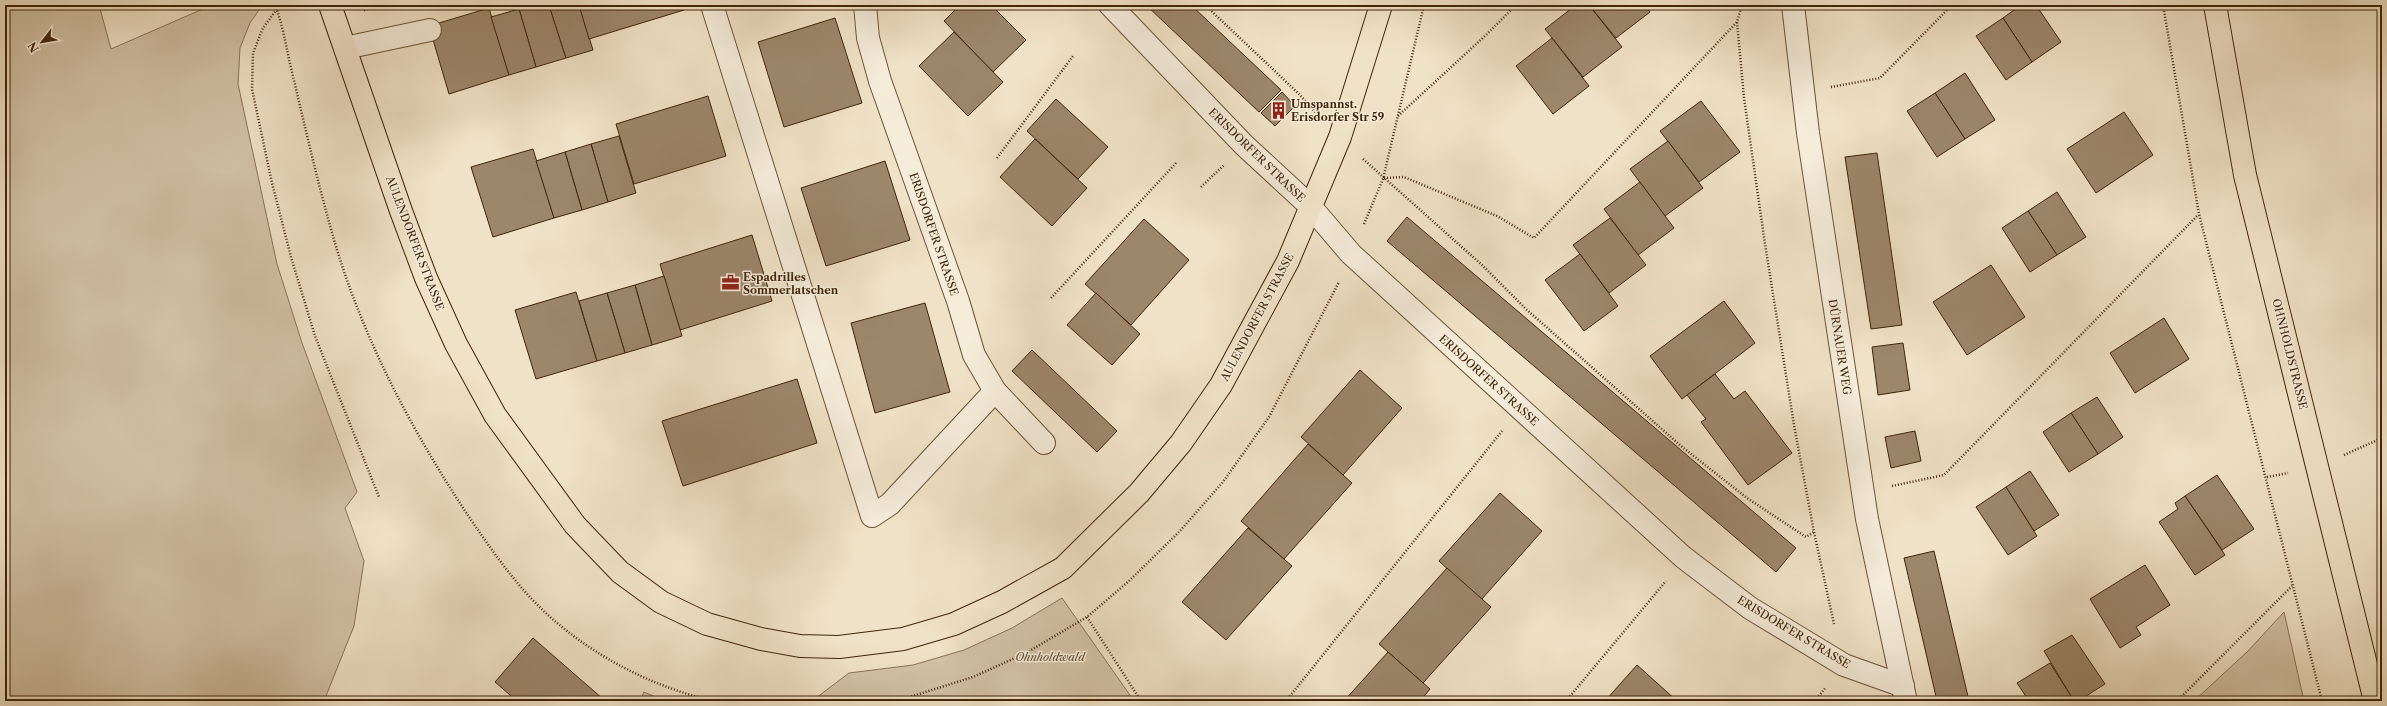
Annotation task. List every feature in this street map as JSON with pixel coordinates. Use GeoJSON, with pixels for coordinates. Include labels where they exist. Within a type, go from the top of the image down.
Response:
{"type":"FeatureCollection","features":[{"type":"Feature","properties":{"kind":"main road","name":"AULENDORFER STRASSE"},"geometry":{"type":"LineString","coordinates":[[330,5],[426,278],[456,344],[495,416],[575,525],[620,572],[661,602],[708,624],[761,639],[800,646],[839,647],[903,639],[954,624],[1002,602],[1063,568],[1139,493],[1181,443],[1221,384],[1288,261],[1340,137],[1381,5]]}},
{"type":"Feature","properties":{"kind":"main road","name":"OHNHOLDSTRASSE"},"geometry":{"type":"LineString","coordinates":[[2215,5],[2246,175],[2375,701]]}},
{"type":"Feature","properties":{"kind":"street"},"geometry":{"type":"LineString","coordinates":[[712,5],[872,516],[890,504],[995,391]]}},
{"type":"Feature","properties":{"kind":"street","name":"ERISDORFER STRASSE"},"geometry":{"type":"LineString","coordinates":[[865,5],[868,38],[880,81],[958,301],[974,355],[995,391],[1044,444]]}},
{"type":"Feature","properties":{"kind":"street","name":"ERISDORFER STRASSE"},"geometry":{"type":"LineString","coordinates":[[1110,5],[1244,144],[1310,206],[1351,254],[1683,557],[1750,608],[1844,665],[1904,693]]}},
{"type":"Feature","properties":{"kind":"street","name":"DÜRNAUER WEG"},"geometry":{"type":"LineString","coordinates":[[1794,5],[1808,134],[1867,519],[1904,693]]}},
{"type":"Feature","properties":{"kind":"street"},"geometry":{"type":"LineString","coordinates":[[345,48],[430,30]]}},
{"type":"Feature","properties":{"kind":"path"},"geometry":{"type":"LineString","coordinates":[[275,5],[331,230],[356,306],[385,371],[420,441],[443,478],[498,560],[527,595],[561,626],[595,652],[650,681],[713,701]]}},
{"type":"Feature","properties":{"kind":"path"},"geometry":{"type":"LineString","coordinates":[[288,5],[277,9],[263,28],[254,53],[252,89],[267,162],[291,257],[315,336],[379,497]]}},
{"type":"Feature","properties":{"kind":"path"},"geometry":{"type":"LineString","coordinates":[[1205,5],[1298,93],[1340,137],[1383,178],[1482,265],[1527,310],[1681,446],[1747,498],[1806,537],[1814,532]]}},
{"type":"Feature","properties":{"kind":"path"},"geometry":{"type":"LineString","coordinates":[[897,701],[973,677],[1026,653],[1087,617],[1129,581],[1179,532],[1228,475],[1269,417],[1329,305],[1383,178],[1424,5]]}},
{"type":"Feature","properties":{"kind":"path"},"geometry":{"type":"LineString","coordinates":[[1398,116],[1486,35],[1516,5]]}},
{"type":"Feature","properties":{"kind":"path"},"geometry":{"type":"LineString","coordinates":[[1742,5],[1737,22],[1744,98],[1765,244],[1794,425],[1814,532],[1844,665]]}},
{"type":"Feature","properties":{"kind":"path"},"geometry":{"type":"LineString","coordinates":[[1834,86],[1880,78],[1952,5]]}},
{"type":"Feature","properties":{"kind":"path"},"geometry":{"type":"LineString","coordinates":[[2163,5],[2199,214],[2267,477],[2292,586],[2322,701]]}},
{"type":"Feature","properties":{"kind":"path"},"geometry":{"type":"LineString","coordinates":[[1383,178],[1404,177],[1497,216],[1534,238],[1737,22]]}},
{"type":"Feature","properties":{"kind":"path"},"geometry":{"type":"LineString","coordinates":[[997,158],[1073,56]]}},
{"type":"Feature","properties":{"kind":"path"},"geometry":{"type":"LineString","coordinates":[[1051,298],[1177,162]]}},
{"type":"Feature","properties":{"kind":"path"},"geometry":{"type":"LineString","coordinates":[[1886,487],[1944,475],[2199,214]]}},
{"type":"Feature","properties":{"kind":"path"},"geometry":{"type":"LineString","coordinates":[[2318,464],[2357,450],[2382,438]]}},
{"type":"Feature","properties":{"kind":"path"},"geometry":{"type":"LineString","coordinates":[[1286,701],[1488,451]]}},
{"type":"Feature","properties":{"kind":"path"},"geometry":{"type":"LineString","coordinates":[[2267,477],[2277,474]]}},
{"type":"Feature","properties":{"kind":"path"},"geometry":{"type":"LineString","coordinates":[[2177,701],[2292,586]]}},
{"type":"Feature","properties":{"kind":"path"},"geometry":{"type":"LineString","coordinates":[[1566,701],[1653,598]]}},
{"type":"Feature","properties":{"kind":"path"},"geometry":{"type":"LineString","coordinates":[[1087,617],[1142,701]]}},
{"type":"Feature","properties":{"kind":"green space"},"geometry":{"type":"Polygon","coordinates":[[[5,5],[99,5],[111,49],[212,5],[260,5],[261,7],[250,23],[240,48],[238,84],[277,264],[302,343],[357,492],[345,508],[364,561],[354,626],[324,701],[5,701],[5,5]]]}},
{"type":"Feature","properties":{"kind":"green space","name":"Ohnholdwald"},"geometry":{"type":"Polygon","coordinates":[[[1062,598],[1134,701],[812,701],[849,673],[913,665],[964,650],[1012,628],[1062,598]]]}},
{"type":"Feature","properties":{"kind":"green space"},"geometry":{"type":"Polygon","coordinates":[[[2284,612],[2304,701],[2194,701],[2248,651],[2284,612]]]}},
{"type":"Feature","properties":{"kind":"green space"},"geometry":{"type":"Polygon","coordinates":[[[644,692],[665,701],[640,701],[644,692]]]}},
{"type":"Feature","properties":{"kind":"building"},"geometry":{"type":"Polygon","coordinates":[[[530,5],[549,5],[566,58],[536,67],[519,9],[530,5]]]}},
{"type":"Feature","properties":{"kind":"building"},"geometry":{"type":"Polygon","coordinates":[[[549,5],[579,5],[593,50],[566,58],[549,5]]]}},
{"type":"Feature","properties":{"kind":"building"},"geometry":{"type":"Polygon","coordinates":[[[579,5],[682,5],[684,10],[589,39],[579,5]]]}},
{"type":"Feature","properties":{"kind":"building"},"geometry":{"type":"Polygon","coordinates":[[[960,5],[991,5],[1026,40],[993,72],[944,21],[960,5]]]}},
{"type":"Feature","properties":{"kind":"building"},"geometry":{"type":"Polygon","coordinates":[[[1146,5],[1191,5],[1281,90],[1259,112],[1146,5]]]}},
{"type":"Feature","properties":{"kind":"building"},"geometry":{"type":"Polygon","coordinates":[[[1576,5],[1589,5],[1622,47],[1583,77],[1545,29],[1576,5]]]}},
{"type":"Feature","properties":{"kind":"building"},"geometry":{"type":"Polygon","coordinates":[[[1589,5],[1645,5],[1650,12],[1616,38],[1589,5]]]}},
{"type":"Feature","properties":{"kind":"building"},"geometry":{"type":"Polygon","coordinates":[[[2021,5],[2036,5],[2061,42],[2032,62],[2003,18],[2021,5]]]}},
{"type":"Feature","properties":{"kind":"building"},"geometry":{"type":"Polygon","coordinates":[[[489,8],[509,75],[449,94],[429,26],[489,8]]]}},
{"type":"Feature","properties":{"kind":"building"},"geometry":{"type":"Polygon","coordinates":[[[519,9],[536,67],[509,75],[491,17],[519,9]]]}},
{"type":"Feature","properties":{"kind":"building"},"geometry":{"type":"Polygon","coordinates":[[[835,18],[862,103],[784,127],[758,42],[835,18]]]}},
{"type":"Feature","properties":{"kind":"building"},"geometry":{"type":"Polygon","coordinates":[[[2003,18],[2032,62],[2006,80],[1976,36],[2003,18]]]}},
{"type":"Feature","properties":{"kind":"building"},"geometry":{"type":"Polygon","coordinates":[[[954,32],[1003,82],[968,116],[919,66],[954,32]]]}},
{"type":"Feature","properties":{"kind":"building"},"geometry":{"type":"Polygon","coordinates":[[[1552,38],[1589,86],[1553,114],[1516,66],[1552,38]]]}},
{"type":"Feature","properties":{"kind":"building"},"geometry":{"type":"Polygon","coordinates":[[[1965,73],[1995,120],[1965,139],[1935,93],[1965,73]]]}},
{"type":"Feature","properties":{"kind":"building","name":"Umspannst. Erisdorfer Str 59"},"geometry":{"type":"Polygon","coordinates":[[[1282,92],[1295,106],[1275,126],[1261,113],[1282,92]]]}},
{"type":"Feature","properties":{"kind":"building"},"geometry":{"type":"Polygon","coordinates":[[[1935,93],[1965,139],[1937,157],[1907,111],[1935,93]]]}},
{"type":"Feature","properties":{"kind":"building"},"geometry":{"type":"Polygon","coordinates":[[[708,96],[726,156],[634,184],[616,124],[708,96]]]}},
{"type":"Feature","properties":{"kind":"building"},"geometry":{"type":"Polygon","coordinates":[[[1056,99],[1108,147],[1078,179],[1027,131],[1056,99]]]}},
{"type":"Feature","properties":{"kind":"building"},"geometry":{"type":"Polygon","coordinates":[[[1701,101],[1740,152],[1699,182],[1660,131],[1701,101]]]}},
{"type":"Feature","properties":{"kind":"building"},"geometry":{"type":"Polygon","coordinates":[[[2124,112],[2153,155],[2096,193],[2067,149],[2124,112]]]}},
{"type":"Feature","properties":{"kind":"building"},"geometry":{"type":"Polygon","coordinates":[[[619,136],[636,193],[608,202],[591,144],[619,136]]]}},
{"type":"Feature","properties":{"kind":"building"},"geometry":{"type":"Polygon","coordinates":[[[1035,139],[1087,188],[1052,226],[1000,177],[1035,139]]]}},
{"type":"Feature","properties":{"kind":"building"},"geometry":{"type":"Polygon","coordinates":[[[1668,141],[1703,188],[1665,216],[1630,169],[1668,141]]]}},
{"type":"Feature","properties":{"kind":"building"},"geometry":{"type":"Polygon","coordinates":[[[591,144],[608,202],[582,210],[565,152],[591,144]]]}},
{"type":"Feature","properties":{"kind":"building"},"geometry":{"type":"Polygon","coordinates":[[[533,149],[554,218],[493,237],[471,167],[533,149]]]}},
{"type":"Feature","properties":{"kind":"building"},"geometry":{"type":"Polygon","coordinates":[[[565,152],[582,210],[554,218],[536,161],[565,152]]]}},
{"type":"Feature","properties":{"kind":"building"},"geometry":{"type":"Polygon","coordinates":[[[1877,153],[1902,325],[1871,329],[1845,157],[1877,153]]]}},
{"type":"Feature","properties":{"kind":"building"},"geometry":{"type":"Polygon","coordinates":[[[885,161],[910,240],[826,266],[801,188],[885,161]]]}},
{"type":"Feature","properties":{"kind":"building"},"geometry":{"type":"Polygon","coordinates":[[[1640,182],[1674,228],[1638,255],[1604,209],[1640,182]]]}},
{"type":"Feature","properties":{"kind":"building"},"geometry":{"type":"Polygon","coordinates":[[[2057,192],[2086,237],[2057,255],[2028,211],[2057,192]]]}},
{"type":"Feature","properties":{"kind":"building"},"geometry":{"type":"Polygon","coordinates":[[[2028,211],[2057,255],[2030,272],[2002,228],[2028,211]]]}},
{"type":"Feature","properties":{"kind":"building"},"geometry":{"type":"Polygon","coordinates":[[[1407,217],[1796,548],[1776,572],[1387,241],[1407,217]]]}},
{"type":"Feature","properties":{"kind":"building"},"geometry":{"type":"Polygon","coordinates":[[[1610,218],[1646,265],[1609,293],[1573,245],[1610,218]]]}},
{"type":"Feature","properties":{"kind":"building"},"geometry":{"type":"Polygon","coordinates":[[[1144,219],[1189,260],[1131,325],[1085,284],[1144,219]]]}},
{"type":"Feature","properties":{"kind":"building"},"geometry":{"type":"Polygon","coordinates":[[[752,235],[772,301],[680,330],[660,264],[752,235]]]}},
{"type":"Feature","properties":{"kind":"building"},"geometry":{"type":"Polygon","coordinates":[[[1580,254],[1618,306],[1584,331],[1545,280],[1580,254]]]}},
{"type":"Feature","properties":{"kind":"building"},"geometry":{"type":"Polygon","coordinates":[[[1991,265],[2025,317],[1967,355],[1933,302],[1991,265]]]}},
{"type":"Feature","properties":{"kind":"building"},"geometry":{"type":"Polygon","coordinates":[[[664,276],[682,336],[652,345],[635,285],[664,276]]]}},
{"type":"Feature","properties":{"kind":"building"},"geometry":{"type":"Polygon","coordinates":[[[635,285],[652,345],[625,353],[607,293],[635,285]]]}},
{"type":"Feature","properties":{"kind":"building"},"geometry":{"type":"Polygon","coordinates":[[[576,292],[597,361],[536,379],[515,310],[576,292]]]}},
{"type":"Feature","properties":{"kind":"building"},"geometry":{"type":"Polygon","coordinates":[[[607,293],[625,353],[597,361],[579,301],[607,293]]]}},
{"type":"Feature","properties":{"kind":"building"},"geometry":{"type":"Polygon","coordinates":[[[1096,293],[1140,334],[1112,365],[1067,325],[1096,293]]]}},
{"type":"Feature","properties":{"kind":"building"},"geometry":{"type":"Polygon","coordinates":[[[1724,301],[1755,343],[1682,399],[1650,356],[1724,301]]]}},
{"type":"Feature","properties":{"kind":"building"},"geometry":{"type":"Polygon","coordinates":[[[925,303],[950,392],[875,413],[851,323],[925,303]]]}},
{"type":"Feature","properties":{"kind":"building"},"geometry":{"type":"Polygon","coordinates":[[[2164,318],[2189,359],[2135,393],[2110,353],[2164,318]]]}},
{"type":"Feature","properties":{"kind":"building"},"geometry":{"type":"Polygon","coordinates":[[[1903,343],[1910,390],[1878,395],[1872,347],[1903,343]]]}},
{"type":"Feature","properties":{"kind":"building"},"geometry":{"type":"Polygon","coordinates":[[[1032,350],[1117,431],[1097,452],[1012,371],[1032,350]]]}},
{"type":"Feature","properties":{"kind":"building"},"geometry":{"type":"Polygon","coordinates":[[[1360,370],[1402,408],[1343,475],[1301,437],[1360,370]]]}},
{"type":"Feature","properties":{"kind":"building"},"geometry":{"type":"Polygon","coordinates":[[[1715,374],[1734,399],[1745,391],[1792,453],[1748,485],[1701,422],[1706,419],[1687,395],[1715,374]]]}},
{"type":"Feature","properties":{"kind":"building"},"geometry":{"type":"Polygon","coordinates":[[[797,379],[817,443],[683,486],[662,421],[797,379]]]}},
{"type":"Feature","properties":{"kind":"building"},"geometry":{"type":"Polygon","coordinates":[[[2097,397],[2123,437],[2098,454],[2071,413],[2097,397]]]}},
{"type":"Feature","properties":{"kind":"building"},"geometry":{"type":"Polygon","coordinates":[[[2071,413],[2098,454],[2069,472],[2043,432],[2071,413]]]}},
{"type":"Feature","properties":{"kind":"building"},"geometry":{"type":"Polygon","coordinates":[[[1915,431],[1921,461],[1891,468],[1885,437],[1915,431]]]}},
{"type":"Feature","properties":{"kind":"building"},"geometry":{"type":"Polygon","coordinates":[[[1308,444],[1352,483],[1284,559],[1241,521],[1308,444]]]}},
{"type":"Feature","properties":{"kind":"building"},"geometry":{"type":"Polygon","coordinates":[[[2030,471],[2059,515],[2034,531],[2006,487],[2030,471]]]}},
{"type":"Feature","properties":{"kind":"building"},"geometry":{"type":"Polygon","coordinates":[[[2217,475],[2254,529],[2222,550],[2185,496],[2217,475]]]}},
{"type":"Feature","properties":{"kind":"building"},"geometry":{"type":"Polygon","coordinates":[[[2006,487],[2037,536],[2008,555],[1976,507],[2006,487]]]}},
{"type":"Feature","properties":{"kind":"building"},"geometry":{"type":"Polygon","coordinates":[[[1500,493],[1542,531],[1481,600],[1439,561],[1500,493]]]}},
{"type":"Feature","properties":{"kind":"building"},"geometry":{"type":"Polygon","coordinates":[[[2185,496],[2225,555],[2195,575],[2159,522],[2178,509],[2175,503],[2185,496]]]}},
{"type":"Feature","properties":{"kind":"building"},"geometry":{"type":"Polygon","coordinates":[[[1248,528],[1292,566],[1226,640],[1182,602],[1248,528]]]}},
{"type":"Feature","properties":{"kind":"building"},"geometry":{"type":"Polygon","coordinates":[[[1934,551],[1969,701],[1937,701],[1904,558],[1934,551]]]}},
{"type":"Feature","properties":{"kind":"building"},"geometry":{"type":"Polygon","coordinates":[[[2145,565],[2170,605],[2136,627],[2141,635],[2120,648],[2090,599],[2145,565]]]}},
{"type":"Feature","properties":{"kind":"building"},"geometry":{"type":"Polygon","coordinates":[[[1447,568],[1491,607],[1423,683],[1379,644],[1447,568]]]}},
{"type":"Feature","properties":{"kind":"building"},"geometry":{"type":"Polygon","coordinates":[[[2072,635],[2105,684],[2078,701],[2074,701],[2044,651],[2072,635]]]}},
{"type":"Feature","properties":{"kind":"building"},"geometry":{"type":"Polygon","coordinates":[[[533,638],[603,699],[601,701],[517,701],[495,682],[533,638]]]}},
{"type":"Feature","properties":{"kind":"building"},"geometry":{"type":"Polygon","coordinates":[[[1388,652],[1430,689],[1420,701],[1344,701],[1388,652]]]}},
{"type":"Feature","properties":{"kind":"building"},"geometry":{"type":"Polygon","coordinates":[[[2050,663],[2074,701],[2029,701],[2017,683],[2050,663]]]}},
{"type":"Feature","properties":{"kind":"building"},"geometry":{"type":"Polygon","coordinates":[[[1637,665],[1677,701],[1605,701],[1637,665]]]}},
{"type":"Feature","properties":{"kind":"place","name":"Umspannst. Erisdorfer Str 59"},"geometry":{"type":"Point","coordinates":[1278,110]}},
{"type":"Feature","properties":{"kind":"place","name":"Espadrilles Sommerlatschen"},"geometry":{"type":"Point","coordinates":[730,283]}}]}
